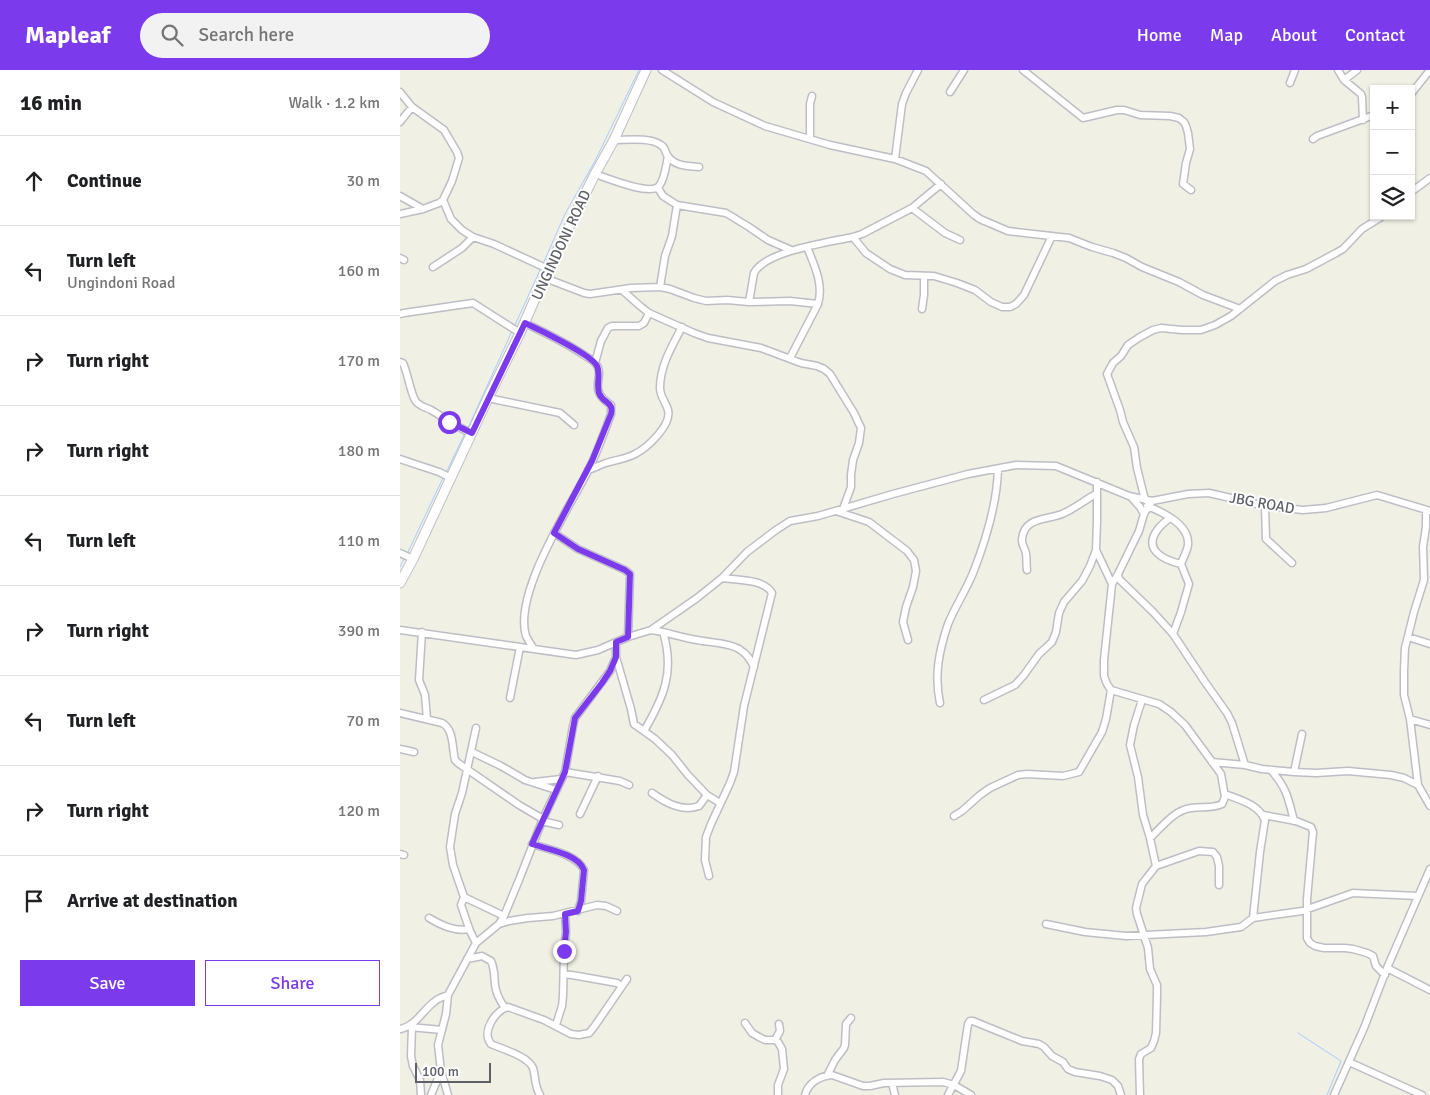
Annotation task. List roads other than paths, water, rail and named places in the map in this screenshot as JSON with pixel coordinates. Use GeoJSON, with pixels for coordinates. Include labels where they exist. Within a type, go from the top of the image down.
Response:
{"type":"FeatureCollection","features":[{"type":"Feature","properties":{"kind":"main road","name":"UNGINDONI ROAD"},"geometry":{"type":"LineString","coordinates":[[400,582],[413,559],[595,174],[614,140],[645,71]]}},
{"type":"Feature","properties":{"kind":"street"},"geometry":{"type":"LineString","coordinates":[[662,70],[713,102],[765,126],[844,148],[895,159],[926,170],[973,214],[988,223],[1018,233],[1070,238],[1126,258],[1142,268],[1240,309]]}},
{"type":"Feature","properties":{"kind":"street"},"geometry":{"type":"LineString","coordinates":[[895,159],[904,98],[918,70]]}},
{"type":"Feature","properties":{"kind":"street"},"geometry":{"type":"LineString","coordinates":[[950,92],[964,70]]}},
{"type":"Feature","properties":{"kind":"street"},"geometry":{"type":"LineString","coordinates":[[1023,70],[1083,118],[1124,110],[1140,115],[1175,116],[1182,120],[1188,133],[1190,149],[1183,184],[1191,190]]}},
{"type":"Feature","properties":{"kind":"street"},"geometry":{"type":"LineString","coordinates":[[1290,83],[1296,70]]}},
{"type":"Feature","properties":{"kind":"street"},"geometry":{"type":"LineString","coordinates":[[1338,70],[1344,80],[1361,94],[1363,120]]}},
{"type":"Feature","properties":{"kind":"street"},"geometry":{"type":"LineString","coordinates":[[1344,80],[1357,70]]}},
{"type":"Feature","properties":{"kind":"street"},"geometry":{"type":"LineString","coordinates":[[1415,89],[1430,70]]}},
{"type":"Feature","properties":{"kind":"street"},"geometry":{"type":"LineString","coordinates":[[400,92],[412,107],[444,130],[457,152],[458,158],[452,181],[443,200],[423,209],[400,214]]}},
{"type":"Feature","properties":{"kind":"street"},"geometry":{"type":"LineString","coordinates":[[810,139],[810,104],[812,96]]}},
{"type":"Feature","properties":{"kind":"street"},"geometry":{"type":"LineString","coordinates":[[400,122],[412,107]]}},
{"type":"Feature","properties":{"kind":"street"},"geometry":{"type":"LineString","coordinates":[[1313,139],[1370,117]]}},
{"type":"Feature","properties":{"kind":"street"},"geometry":{"type":"LineString","coordinates":[[614,140],[650,141],[664,147],[668,156],[678,165],[699,167]]}},
{"type":"Feature","properties":{"kind":"street"},"geometry":{"type":"LineString","coordinates":[[896,148],[900,156],[907,163]]}},
{"type":"Feature","properties":{"kind":"street"},"geometry":{"type":"LineString","coordinates":[[595,174],[628,186],[650,189],[658,188],[662,182],[668,156]]}},
{"type":"Feature","properties":{"kind":"street"},"geometry":{"type":"LineString","coordinates":[[1415,189],[1430,178]]}},
{"type":"Feature","properties":{"kind":"street"},"geometry":{"type":"LineString","coordinates":[[749,302],[753,278],[756,269],[760,265],[791,250],[853,237],[871,230],[912,208],[941,184]]}},
{"type":"Feature","properties":{"kind":"street"},"geometry":{"type":"LineString","coordinates":[[658,188],[664,196],[677,205],[726,213],[768,240],[791,250]]}},
{"type":"Feature","properties":{"kind":"street"},"geometry":{"type":"LineString","coordinates":[[400,196],[423,209]]}},
{"type":"Feature","properties":{"kind":"street"},"geometry":{"type":"LineString","coordinates":[[443,200],[451,219],[462,230],[473,237],[494,244],[584,293],[660,287],[706,301],[790,301],[818,304]]}},
{"type":"Feature","properties":{"kind":"street"},"geometry":{"type":"LineString","coordinates":[[660,287],[677,205]]}},
{"type":"Feature","properties":{"kind":"street"},"geometry":{"type":"LineString","coordinates":[[912,208],[945,233],[960,240]]}},
{"type":"Feature","properties":{"kind":"street"},"geometry":{"type":"LineString","coordinates":[[1150,838],[1172,817],[1184,809],[1219,806],[1222,804],[1225,794],[1221,774],[1185,725],[1159,704],[1111,690],[1104,676],[1112,584],[1139,531],[1148,502],[1137,468],[1134,447],[1108,378],[1109,368],[1128,345],[1153,330],[1168,328],[1201,330],[1216,325],[1240,309],[1275,281],[1306,269],[1336,253],[1348,244],[1362,229],[1377,220]]}},
{"type":"Feature","properties":{"kind":"street"},"geometry":{"type":"LineString","coordinates":[[853,237],[866,253],[883,266],[905,275],[942,278],[967,286],[1002,307],[1010,307],[1016,304],[1024,295],[1052,236]]}},
{"type":"Feature","properties":{"kind":"street"},"geometry":{"type":"LineString","coordinates":[[433,267],[462,248],[473,237]]}},
{"type":"Feature","properties":{"kind":"street"},"geometry":{"type":"LineString","coordinates":[[790,358],[820,297],[819,281],[807,247]]}},
{"type":"Feature","properties":{"kind":"street"},"geometry":{"type":"LineString","coordinates":[[922,309],[924,276]]}},
{"type":"Feature","properties":{"kind":"street"},"geometry":{"type":"LineString","coordinates":[[622,290],[649,313],[708,338],[761,348],[801,363],[824,369],[830,374],[861,428],[853,460],[851,487],[839,510]]}},
{"type":"Feature","properties":{"kind":"street"},"geometry":{"type":"LineString","coordinates":[[400,314],[473,303],[520,333]]}},
{"type":"Feature","properties":{"kind":"street"},"geometry":{"type":"LineString","coordinates":[[595,363],[601,341],[608,328],[612,326],[639,326],[644,323],[649,313]]}},
{"type":"Feature","properties":{"kind":"street"},"geometry":{"type":"LineString","coordinates":[[525,323],[573,348],[595,363],[599,371],[597,385],[599,392],[601,397],[611,405],[612,409],[608,424],[588,470],[546,548],[529,595],[525,619],[526,636],[534,649]]}},
{"type":"Feature","properties":{"kind":"street"},"geometry":{"type":"LineString","coordinates":[[588,470],[634,455],[644,449],[659,433],[668,414],[660,388],[664,366],[682,327]]}},
{"type":"Feature","properties":{"kind":"street"},"geometry":{"type":"LineString","coordinates":[[400,362],[403,363],[416,403],[472,433]]}},
{"type":"Feature","properties":{"kind":"street"},"geometry":{"type":"LineString","coordinates":[[488,398],[560,413],[574,425]]}},
{"type":"Feature","properties":{"kind":"street"},"geometry":{"type":"LineString","coordinates":[[400,459],[451,478]]}},
{"type":"Feature","properties":{"kind":"street"},"geometry":{"type":"LineString","coordinates":[[400,630],[576,654],[598,650],[628,637],[651,630],[698,598],[722,578],[747,552],[790,521],[839,510],[968,474],[1016,465],[1056,466],[1148,502],[1182,528],[1187,537],[1188,544],[1181,564],[1189,584],[1182,612],[1173,634]]}},
{"type":"Feature","properties":{"kind":"street"},"geometry":{"type":"LineString","coordinates":[[940,703],[937,664],[949,624],[973,574],[986,536],[997,487],[998,469]]}},
{"type":"Feature","properties":{"kind":"street"},"geometry":{"type":"LineString","coordinates":[[984,700],[1015,685],[1039,654],[1052,642],[1064,602],[1082,581],[1096,550],[1096,482]]}},
{"type":"Feature","properties":{"kind":"street","name":"JBG ROAD"},"geometry":{"type":"LineString","coordinates":[[1148,502],[1188,494],[1209,493],[1264,506],[1303,510],[1326,508],[1377,495],[1428,511]]}},
{"type":"Feature","properties":{"kind":"street"},"geometry":{"type":"LineString","coordinates":[[1027,570],[1026,552],[1022,545],[1024,530],[1036,520],[1062,514],[1096,494]]}},
{"type":"Feature","properties":{"kind":"street"},"geometry":{"type":"LineString","coordinates":[[1129,496],[1136,501],[1144,514]]}},
{"type":"Feature","properties":{"kind":"street"},"geometry":{"type":"LineString","coordinates":[[1264,506],[1266,539],[1292,563]]}},
{"type":"Feature","properties":{"kind":"street"},"geometry":{"type":"LineString","coordinates":[[839,510],[869,522],[907,551],[914,560],[916,571],[903,622],[908,640]]}},
{"type":"Feature","properties":{"kind":"street"},"geometry":{"type":"LineString","coordinates":[[1428,511],[1423,547],[1424,580],[1405,648],[1404,695],[1410,719],[1418,785],[1430,806]]}},
{"type":"Feature","properties":{"kind":"street"},"geometry":{"type":"LineString","coordinates":[[1170,518],[1158,529],[1152,544],[1153,548],[1166,560],[1181,564]]}},
{"type":"Feature","properties":{"kind":"street"},"geometry":{"type":"LineString","coordinates":[[554,533],[578,549],[630,574],[628,637]]}},
{"type":"Feature","properties":{"kind":"street"},"geometry":{"type":"LineString","coordinates":[[1096,550],[1112,584]]}},
{"type":"Feature","properties":{"kind":"street"},"geometry":{"type":"LineString","coordinates":[[400,553],[413,559]]}},
{"type":"Feature","properties":{"kind":"street"},"geometry":{"type":"LineString","coordinates":[[1118,574],[1122,582],[1173,634],[1227,713],[1245,765]]}},
{"type":"Feature","properties":{"kind":"street"},"geometry":{"type":"LineString","coordinates":[[710,876],[705,860],[706,837],[734,772],[742,722],[772,593],[768,587],[761,584],[722,578]]}},
{"type":"Feature","properties":{"kind":"street"},"geometry":{"type":"LineString","coordinates":[[651,630],[738,648],[749,656],[754,667]]}},
{"type":"Feature","properties":{"kind":"street"},"geometry":{"type":"LineString","coordinates":[[422,632],[419,680],[424,695],[427,719]]}},
{"type":"Feature","properties":{"kind":"street"},"geometry":{"type":"LineString","coordinates":[[644,731],[656,711],[665,688],[668,670],[668,646],[663,632]]}},
{"type":"Feature","properties":{"kind":"street"},"geometry":{"type":"LineString","coordinates":[[1408,637],[1430,644]]}},
{"type":"Feature","properties":{"kind":"street"},"geometry":{"type":"LineString","coordinates":[[616,642],[616,657],[634,724],[672,755],[708,796],[720,803]]}},
{"type":"Feature","properties":{"kind":"street"},"geometry":{"type":"LineString","coordinates":[[510,698],[520,647]]}},
{"type":"Feature","properties":{"kind":"street"},"geometry":{"type":"LineString","coordinates":[[448,1095],[441,1071],[438,1045],[446,1014],[448,995],[476,942],[499,924],[504,916],[542,820],[565,772],[575,718],[602,683],[616,657]]}},
{"type":"Feature","properties":{"kind":"street"},"geometry":{"type":"LineString","coordinates":[[954,816],[990,788],[1018,775],[1063,776],[1079,772],[1102,732],[1111,690]]}},
{"type":"Feature","properties":{"kind":"street"},"geometry":{"type":"LineString","coordinates":[[1142,700],[1130,746],[1138,777],[1143,814],[1156,866]]}},
{"type":"Feature","properties":{"kind":"street"},"geometry":{"type":"LineString","coordinates":[[400,713],[446,725],[450,731],[455,760],[518,805],[542,820],[559,825]]}},
{"type":"Feature","properties":{"kind":"street"},"geometry":{"type":"LineString","coordinates":[[1410,719],[1430,726]]}},
{"type":"Feature","properties":{"kind":"street"},"geometry":{"type":"LineString","coordinates":[[476,728],[468,771],[455,814],[450,847],[464,896],[461,905],[469,929],[476,942]]}},
{"type":"Feature","properties":{"kind":"street"},"geometry":{"type":"LineString","coordinates":[[1294,772],[1302,734]]}},
{"type":"Feature","properties":{"kind":"street"},"geometry":{"type":"LineString","coordinates":[[400,749],[414,752]]}},
{"type":"Feature","properties":{"kind":"street"},"geometry":{"type":"LineString","coordinates":[[472,752],[530,782],[556,790]]}},
{"type":"Feature","properties":{"kind":"street"},"geometry":{"type":"LineString","coordinates":[[1212,762],[1294,772],[1377,773],[1404,778],[1418,785]]}},
{"type":"Feature","properties":{"kind":"street"},"geometry":{"type":"LineString","coordinates":[[1271,770],[1283,784],[1294,820]]}},
{"type":"Feature","properties":{"kind":"street"},"geometry":{"type":"LineString","coordinates":[[565,772],[598,776],[629,785]]}},
{"type":"Feature","properties":{"kind":"street"},"geometry":{"type":"LineString","coordinates":[[580,814],[598,776]]}},
{"type":"Feature","properties":{"kind":"street"},"geometry":{"type":"LineString","coordinates":[[530,782],[562,779]]}},
{"type":"Feature","properties":{"kind":"street"},"geometry":{"type":"LineString","coordinates":[[652,794],[673,806],[688,808],[699,806],[708,796]]}},
{"type":"Feature","properties":{"kind":"street"},"geometry":{"type":"LineString","coordinates":[[1225,794],[1259,810],[1265,820],[1253,918]]}},
{"type":"Feature","properties":{"kind":"street"},"geometry":{"type":"LineString","coordinates":[[1263,815],[1294,820],[1311,828],[1313,832],[1306,932],[1310,943],[1324,948],[1345,948],[1367,953],[1373,956],[1376,966],[1430,990]]}},
{"type":"Feature","properties":{"kind":"street"},"geometry":{"type":"LineString","coordinates":[[532,844],[572,858],[583,867],[581,901],[578,911]]}},
{"type":"Feature","properties":{"kind":"street"},"geometry":{"type":"LineString","coordinates":[[1140,1095],[1139,1059],[1141,1054],[1150,1048],[1154,1041],[1157,995],[1156,985],[1150,969],[1148,948],[1136,908],[1142,884],[1156,866],[1199,851],[1213,852],[1218,857],[1219,885]]}},
{"type":"Feature","properties":{"kind":"street"},"geometry":{"type":"LineString","coordinates":[[1334,1095],[1430,869]]}},
{"type":"Feature","properties":{"kind":"street"},"geometry":{"type":"LineString","coordinates":[[1423,885],[1430,888]]}},
{"type":"Feature","properties":{"kind":"street"},"geometry":{"type":"LineString","coordinates":[[1046,924],[1110,935],[1145,936],[1221,931],[1241,927],[1253,918],[1307,909],[1353,893],[1418,896]]}},
{"type":"Feature","properties":{"kind":"street"},"geometry":{"type":"LineString","coordinates":[[464,896],[504,916]]}},
{"type":"Feature","properties":{"kind":"street"},"geometry":{"type":"LineString","coordinates":[[499,924],[528,918],[565,914],[597,905],[617,910]]}},
{"type":"Feature","properties":{"kind":"street"},"geometry":{"type":"LineString","coordinates":[[556,1026],[562,1006],[566,932],[565,914]]}},
{"type":"Feature","properties":{"kind":"street"},"geometry":{"type":"LineString","coordinates":[[429,918],[454,929],[469,929]]}},
{"type":"Feature","properties":{"kind":"street"},"geometry":{"type":"LineString","coordinates":[[467,959],[482,956],[491,961],[495,973],[495,988],[505,1008]]}},
{"type":"Feature","properties":{"kind":"street"},"geometry":{"type":"LineString","coordinates":[[564,974],[572,974],[622,986]]}},
{"type":"Feature","properties":{"kind":"street"},"geometry":{"type":"LineString","coordinates":[[540,1095],[536,1087],[535,1074],[531,1064],[521,1057],[491,1044],[488,1039],[486,1034],[498,1014],[508,1007],[571,1034],[589,1033],[627,979]]}},
{"type":"Feature","properties":{"kind":"street"},"geometry":{"type":"LineString","coordinates":[[422,1095],[420,1080],[413,1066],[411,1056],[410,1027],[434,1001],[448,995]]}},
{"type":"Feature","properties":{"kind":"street"},"geometry":{"type":"LineString","coordinates":[[827,1076],[844,1048],[846,1024],[851,1018]]}},
{"type":"Feature","properties":{"kind":"street"},"geometry":{"type":"LineString","coordinates":[[948,1095],[963,1065],[968,1024],[970,1021],[1022,1041],[1039,1044],[1052,1056],[1063,1062],[1068,1069],[1112,1080],[1118,1086],[1121,1095]]}},
{"type":"Feature","properties":{"kind":"street"},"geometry":{"type":"LineString","coordinates":[[745,1023],[752,1033],[765,1040],[775,1040],[782,1049],[784,1069],[778,1085],[778,1095]]}},
{"type":"Feature","properties":{"kind":"street"},"geometry":{"type":"LineString","coordinates":[[775,1040],[780,1031],[779,1024]]}},
{"type":"Feature","properties":{"kind":"street"},"geometry":{"type":"LineString","coordinates":[[400,1029],[410,1027],[442,1030]]}},
{"type":"Feature","properties":{"kind":"street"},"geometry":{"type":"LineString","coordinates":[[1349,1062],[1422,1095]]}},
{"type":"Feature","properties":{"kind":"street"},"geometry":{"type":"LineString","coordinates":[[430,1094],[441,1071]]}},
{"type":"Feature","properties":{"kind":"street"},"geometry":{"type":"LineString","coordinates":[[805,1095],[806,1089],[811,1084],[827,1076],[839,1077],[863,1086],[935,1082],[954,1085],[971,1095]]}},
{"type":"Feature","properties":{"kind":"street"},"geometry":{"type":"LineString","coordinates":[[892,1083],[895,1095]]}},
{"type":"Feature","properties":{"kind":"street"},"geometry":{"type":"LineString","coordinates":[[1402,1095],[1405,1087]]}},
{"type":"Feature","properties":{"kind":"waterway"},"geometry":{"type":"LineString","coordinates":[[543,264],[565,214],[595,161],[639,70]]}},
{"type":"Feature","properties":{"kind":"waterway"},"geometry":{"type":"LineString","coordinates":[[515,325],[541,268]]}},
{"type":"Feature","properties":{"kind":"waterway"},"geometry":{"type":"LineString","coordinates":[[468,428],[512,331]]}},
{"type":"Feature","properties":{"kind":"waterway"},"geometry":{"type":"LineString","coordinates":[[446,473],[465,433]]}},
{"type":"Feature","properties":{"kind":"waterway"},"geometry":{"type":"LineString","coordinates":[[407,554],[443,478]]}},
{"type":"Feature","properties":{"kind":"waterway"},"geometry":{"type":"LineString","coordinates":[[400,567],[405,557]]}},
{"type":"Feature","properties":{"kind":"waterway"},"geometry":{"type":"LineString","coordinates":[[1298,1033],[1341,1061],[1327,1095]]}}]}
